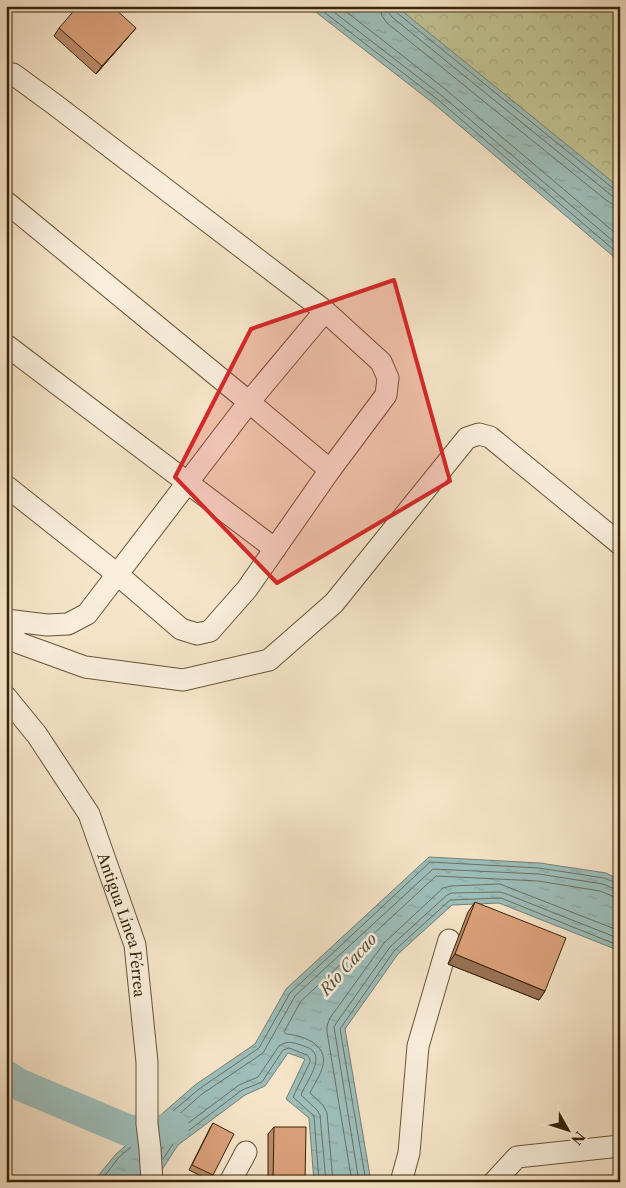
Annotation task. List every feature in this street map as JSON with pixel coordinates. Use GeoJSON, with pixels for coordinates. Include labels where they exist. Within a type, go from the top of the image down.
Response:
{"type":"FeatureCollection","features":[{"type":"Feature","properties":{"kind":"street"},"geometry":{"type":"LineString","coordinates":[[6,74],[13,74],[54,104],[325,311],[381,362],[388,378],[386,396],[330,470],[248,589],[210,631],[197,634],[181,629],[117,574],[6,486]]}},
{"type":"Feature","properties":{"kind":"street"},"geometry":{"type":"LineString","coordinates":[[6,202],[330,470]]}},
{"type":"Feature","properties":{"kind":"street"},"geometry":{"type":"LineString","coordinates":[[6,620],[47,625],[68,624],[87,614],[249,402],[325,311]]}},
{"type":"Feature","properties":{"kind":"street"},"geometry":{"type":"LineString","coordinates":[[6,345],[275,549]]}},
{"type":"Feature","properties":{"kind":"street"},"geometry":{"type":"LineString","coordinates":[[6,629],[19,643],[84,667],[183,680],[268,660],[334,603],[467,438],[479,434],[490,437],[620,544]]}},
{"type":"Feature","properties":{"kind":"street","name":"Antigua Línea Férrea"},"geometry":{"type":"LineString","coordinates":[[6,697],[37,734],[89,814],[134,945],[147,1062],[147,1124],[152,1182]]}},
{"type":"Feature","properties":{"kind":"street"},"geometry":{"type":"LineString","coordinates":[[402,1182],[409,1153],[418,1046],[449,940]]}},
{"type":"Feature","properties":{"kind":"street"},"geometry":{"type":"LineString","coordinates":[[494,1182],[517,1157],[620,1146]]}},
{"type":"Feature","properties":{"kind":"street"},"geometry":{"type":"LineString","coordinates":[[230,1182],[246,1152]]}},
{"type":"Feature","properties":{"kind":"highlighted area"},"geometry":{"type":"Polygon","coordinates":[[[394,280],[450,481],[277,583],[175,477],[251,329],[394,280]]]}},
{"type":"Feature","properties":{"kind":"green space"},"geometry":{"type":"Polygon","coordinates":[[[329,6],[620,6],[620,238],[329,6]]]}},
{"type":"Feature","properties":{"kind":"water"},"geometry":{"type":"Polygon","coordinates":[[[308,6],[396,6],[620,188],[620,262],[433,103],[308,6]]]}},
{"type":"Feature","properties":{"kind":"water","name":"Río Cacao"},"geometry":{"type":"Polygon","coordinates":[[[429,857],[540,863],[606,873],[620,880],[620,951],[499,903],[452,905],[398,954],[345,1029],[371,1182],[314,1182],[309,1118],[286,1099],[305,1059],[288,1053],[265,1086],[245,1095],[178,1145],[154,1182],[93,1182],[116,1154],[195,1085],[255,1044],[286,989],[429,857]]]}},
{"type":"Feature","properties":{"kind":"building"},"geometry":{"type":"Polygon","coordinates":[[[78,6],[112,6],[136,28],[102,66],[59,28],[78,6]]]}},
{"type":"Feature","properties":{"kind":"building"},"geometry":{"type":"Polygon","coordinates":[[[475,902],[566,938],[545,991],[455,954],[475,902]]]}},
{"type":"Feature","properties":{"kind":"building"},"geometry":{"type":"Polygon","coordinates":[[[213,1123],[234,1134],[213,1175],[192,1165],[213,1123]]]}},
{"type":"Feature","properties":{"kind":"building"},"geometry":{"type":"Polygon","coordinates":[[[274,1127],[306,1127],[305,1182],[273,1182],[274,1127]]]}},
{"type":"Feature","properties":{"kind":"building"},"geometry":{"type":"Polygon","coordinates":[[[196,1180],[196,1182],[176,1182],[196,1180]]]}},
{"type":"Feature","properties":{"kind":"waterway"},"geometry":{"type":"LineString","coordinates":[[6,1076],[18,1084],[127,1130],[151,1134],[173,1127]]}}]}
